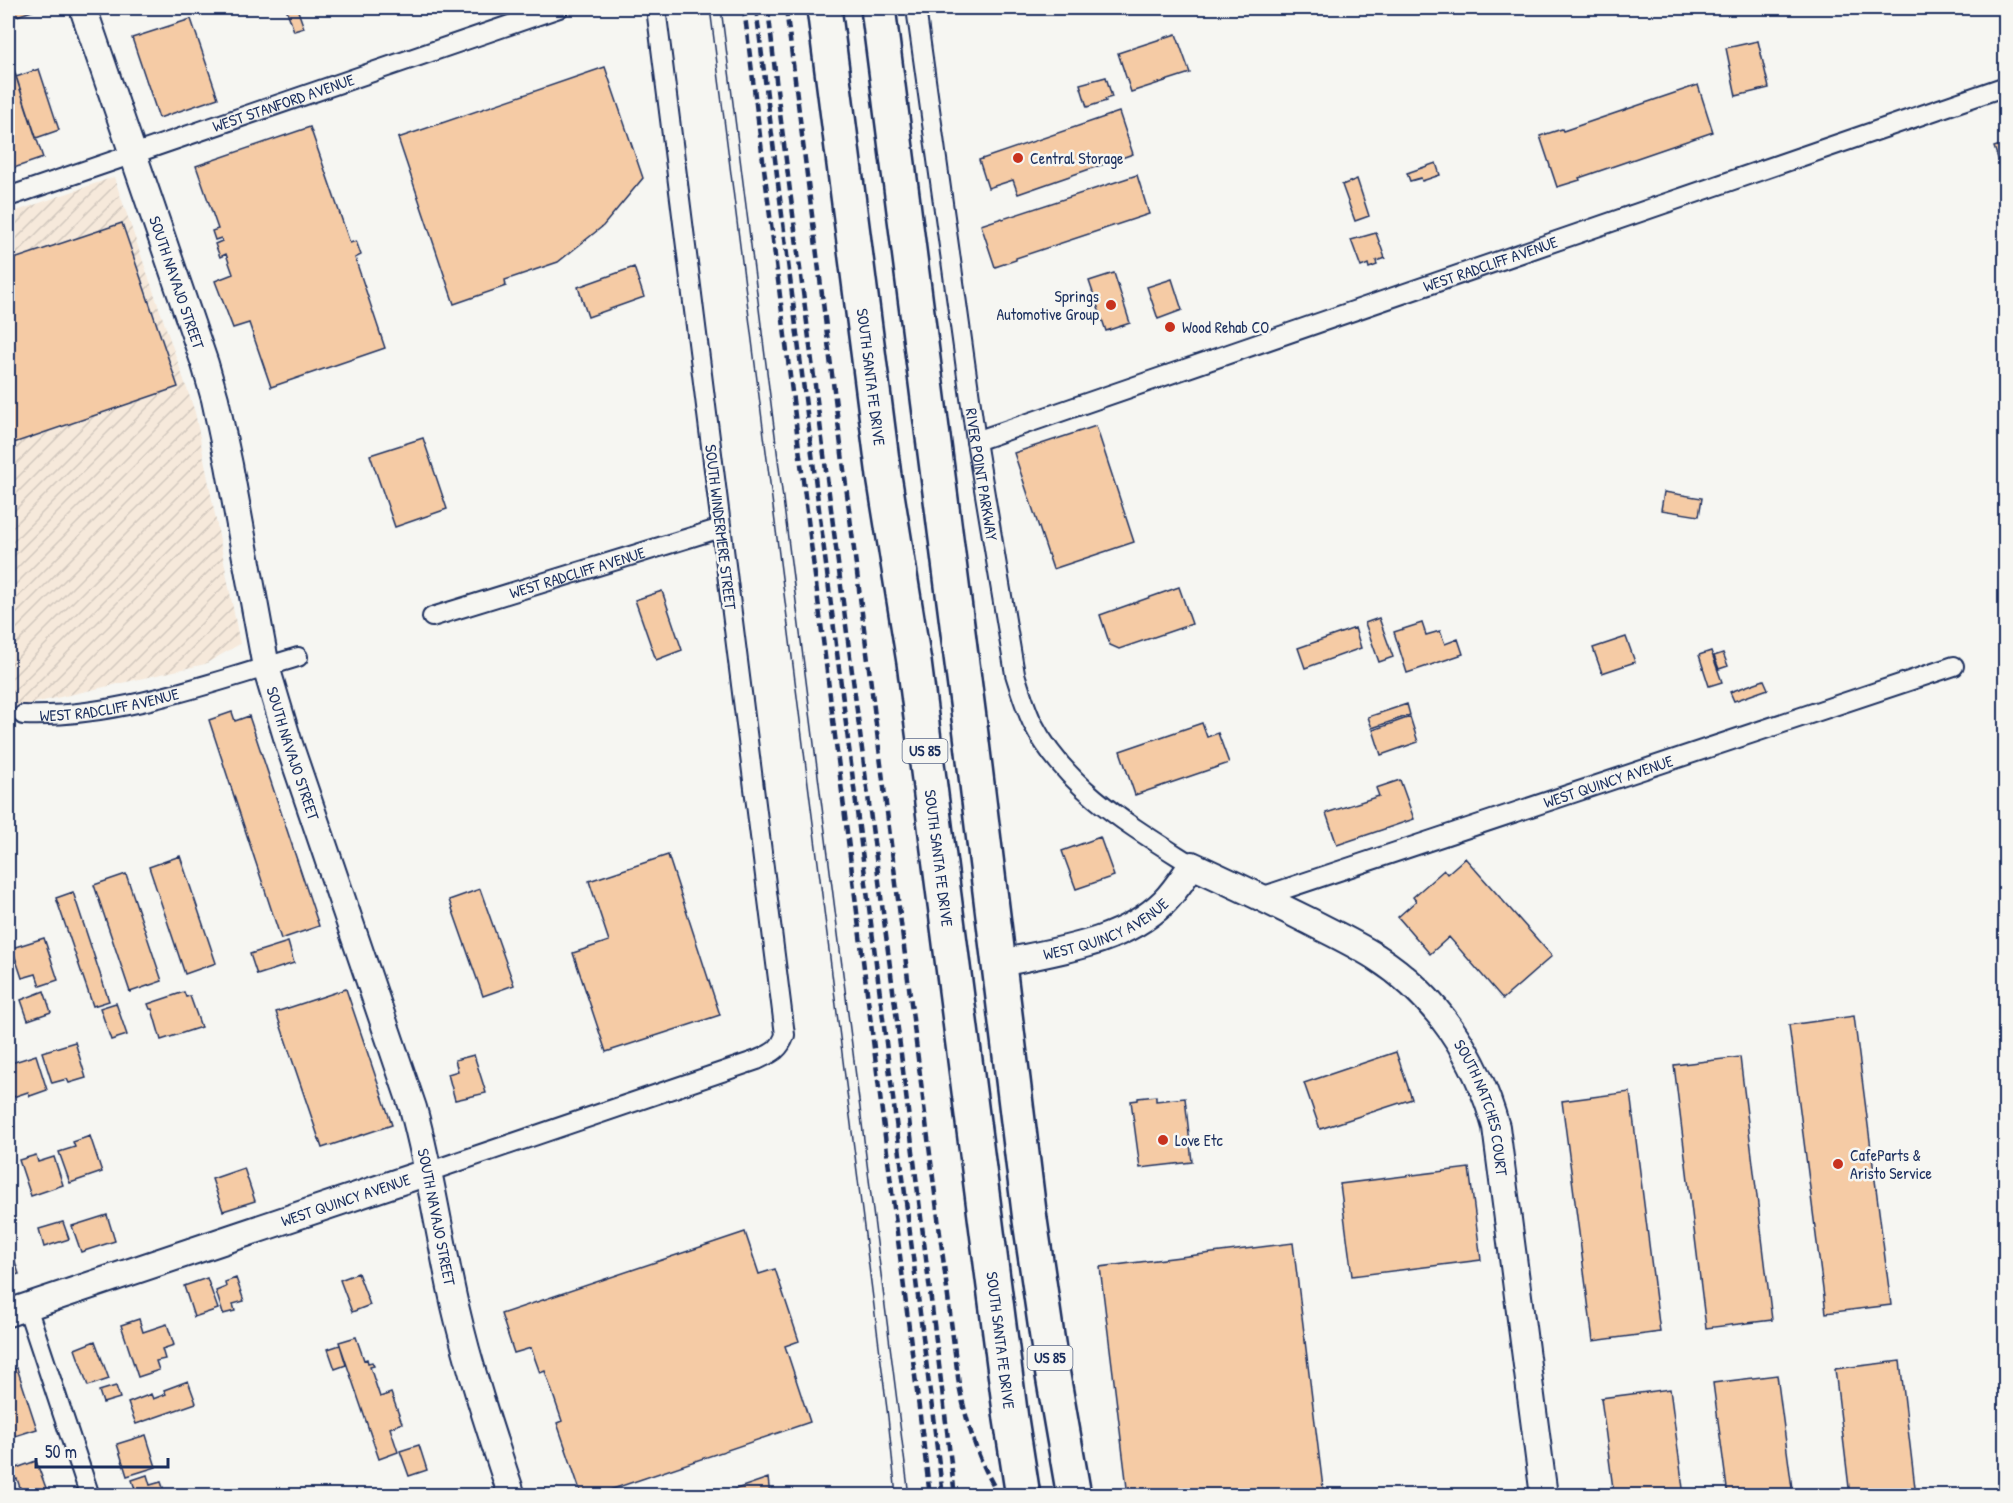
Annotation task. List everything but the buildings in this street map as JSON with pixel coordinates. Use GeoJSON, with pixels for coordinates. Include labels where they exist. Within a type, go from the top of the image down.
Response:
{"type":"FeatureCollection","features":[{"type":"Feature","properties":{"kind":"highway","name":"SOUTH SANTA FE DRIVE"},"geometry":{"type":"LineString","coordinates":[[824,8],[884,476],[914,662],[1011,1419],[1023,1496]]}},
{"type":"Feature","properties":{"kind":"highway","name":"US 85"},"geometry":{"type":"LineString","coordinates":[[878,8],[1000,963],[1005,1030],[1037,1277],[1074,1496]]}},
{"type":"Feature","properties":{"kind":"street","name":"SOUTH NAVAJO STREET"},"geometry":{"type":"LineString","coordinates":[[83,8],[205,364],[229,465],[266,667],[289,744],[413,1108],[463,1339],[475,1384],[512,1496]]}},
{"type":"Feature","properties":{"kind":"street","name":"WEST STANFORD AVENUE"},"geometry":{"type":"LineString","coordinates":[[8,197],[559,8]]}},
{"type":"Feature","properties":{"kind":"street","name":"SOUTH WINDERMERE STREET"},"geometry":{"type":"LineString","coordinates":[[656,8],[784,1019],[785,1035],[781,1046]]}},
{"type":"Feature","properties":{"kind":"street","name":"RIVER POINT PARKWAY"},"geometry":{"type":"LineString","coordinates":[[916,8],[976,441],[1015,674],[1033,723],[1055,757],[1077,783],[1134,828],[1192,866]]}},
{"type":"Feature","properties":{"kind":"street","name":"WEST RADCLIFF AVENUE"},"geometry":{"type":"LineString","coordinates":[[976,441],[2006,86]]}},
{"type":"Feature","properties":{"kind":"street","name":"WEST RADCLIFF AVENUE"},"geometry":{"type":"LineString","coordinates":[[432,617],[721,528]]}},
{"type":"Feature","properties":{"kind":"street","name":"WEST RADCLIFF AVENUE"},"geometry":{"type":"LineString","coordinates":[[22,715],[74,715],[121,706],[298,657]]}},
{"type":"Feature","properties":{"kind":"street","name":"WEST QUINCY AVENUE"},"geometry":{"type":"LineString","coordinates":[[1261,897],[1954,666]]}},
{"type":"Feature","properties":{"kind":"street","name":"WEST QUINCY AVENUE"},"geometry":{"type":"LineString","coordinates":[[1000,963],[1081,944],[1127,928],[1142,920],[1163,903],[1192,866]]}},
{"type":"Feature","properties":{"kind":"street","name":"SOUTH NATCHES COURT"},"geometry":{"type":"LineString","coordinates":[[1192,866],[1261,897],[1376,957],[1412,984],[1437,1010],[1468,1055],[1479,1077],[1494,1120],[1501,1159],[1544,1496]]}},
{"type":"Feature","properties":{"kind":"street","name":"WEST QUINCY AVENUE"},"geometry":{"type":"LineString","coordinates":[[17,1310],[757,1060],[771,1054],[781,1046]]}},
{"type":"Feature","properties":{"kind":"street"},"geometry":{"type":"LineString","coordinates":[[17,1310],[90,1496]]}},
{"type":"Feature","properties":{"kind":"shaded area"},"geometry":{"type":"Polygon","coordinates":[[[114,177],[195,412],[240,644],[205,664],[8,709],[8,214],[114,177]]]}},
{"type":"Feature","properties":{"kind":"tram line"},"geometry":{"type":"LineString","coordinates":[[710,8],[888,1417],[896,1496]]}},
{"type":"Feature","properties":{"kind":"tram line"},"geometry":{"type":"LineString","coordinates":[[721,8],[909,1496]]}},
{"type":"Feature","properties":{"kind":"railway"},"geometry":{"type":"LineString","coordinates":[[744,8],[930,1496]]}},
{"type":"Feature","properties":{"kind":"railway"},"geometry":{"type":"LineString","coordinates":[[756,8],[943,1496]]}},
{"type":"Feature","properties":{"kind":"railway"},"geometry":{"type":"LineString","coordinates":[[768,8],[955,1496]]}},
{"type":"Feature","properties":{"kind":"railway"},"geometry":{"type":"LineString","coordinates":[[786,8],[959,1385],[974,1442],[985,1470],[1000,1496]]}},
{"type":"Feature","properties":{"kind":"place","name":"Central Storage"},"geometry":{"type":"Point","coordinates":[1018,158]}},
{"type":"Feature","properties":{"kind":"place","name":"Springs Automotive Group"},"geometry":{"type":"Point","coordinates":[1111,305]}},
{"type":"Feature","properties":{"kind":"place","name":"Wood Rehab CO"},"geometry":{"type":"Point","coordinates":[1170,327]}},
{"type":"Feature","properties":{"kind":"place","name":"Love Etc"},"geometry":{"type":"Point","coordinates":[1163,1140]}},
{"type":"Feature","properties":{"kind":"place","name":"CafeParts & Aristo Service"},"geometry":{"type":"Point","coordinates":[1838,1164]}}]}
